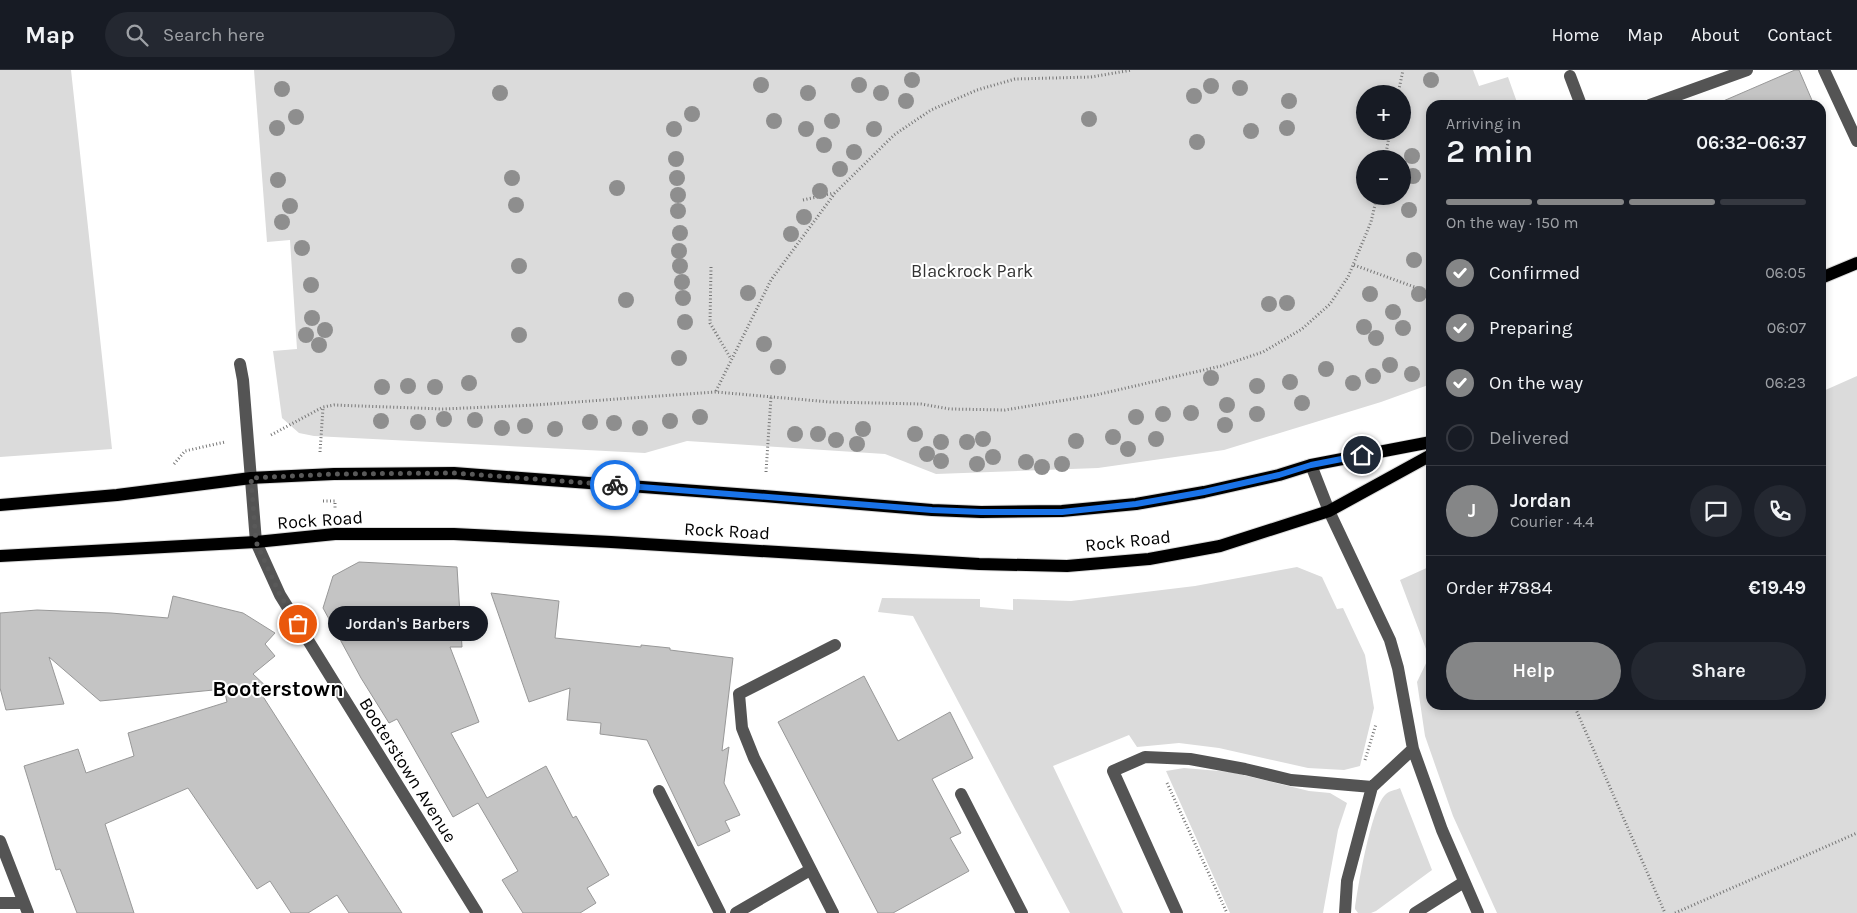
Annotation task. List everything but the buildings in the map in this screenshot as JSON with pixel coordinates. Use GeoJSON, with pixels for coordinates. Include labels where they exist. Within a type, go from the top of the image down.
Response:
{"type":"FeatureCollection","features":[{"type":"Feature","properties":{"kind":"main road"},"geometry":{"type":"LineString","coordinates":[[1826,276],[1857,263]]}},
{"type":"Feature","properties":{"kind":"main road","name":"Rock Road"},"geometry":{"type":"LineString","coordinates":[[0,505],[117,495],[251,478],[334,474],[454,473],[932,510],[1062,512],[1136,504],[1204,492],[1279,475],[1311,465],[1426,443]]}},
{"type":"Feature","properties":{"kind":"main road","name":"Rock Road"},"geometry":{"type":"LineString","coordinates":[[0,556],[256,542],[335,534],[454,534],[979,564],[1067,566],[1149,559],[1220,546],[1329,511],[1426,459]]}},
{"type":"Feature","properties":{"kind":"street"},"geometry":{"type":"LineString","coordinates":[[1664,100],[1747,70]]}},
{"type":"Feature","properties":{"kind":"street"},"geometry":{"type":"LineString","coordinates":[[1824,70],[1857,141]]}},
{"type":"Feature","properties":{"kind":"street"},"geometry":{"type":"LineString","coordinates":[[1570,76],[1579,100]]}},
{"type":"Feature","properties":{"kind":"street","name":"Booterstown Avenue"},"geometry":{"type":"LineString","coordinates":[[240,364],[243,380],[256,542],[280,595],[476,913]]}},
{"type":"Feature","properties":{"kind":"street"},"geometry":{"type":"LineString","coordinates":[[1311,465],[1329,511],[1390,640],[1398,668],[1413,748],[1442,830],[1478,913]]}},
{"type":"Feature","properties":{"kind":"street"},"geometry":{"type":"LineString","coordinates":[[833,913],[751,750],[742,728],[739,694],[834,645]]}},
{"type":"Feature","properties":{"kind":"street"},"geometry":{"type":"LineString","coordinates":[[1345,913],[1347,880],[1372,787],[1413,748]]}},
{"type":"Feature","properties":{"kind":"street"},"geometry":{"type":"LineString","coordinates":[[1177,913],[1113,771],[1145,758],[1190,759],[1291,780],[1372,787]]}},
{"type":"Feature","properties":{"kind":"street"},"geometry":{"type":"LineString","coordinates":[[659,791],[720,913]]}},
{"type":"Feature","properties":{"kind":"street"},"geometry":{"type":"LineString","coordinates":[[961,794],[1022,913]]}},
{"type":"Feature","properties":{"kind":"street"},"geometry":{"type":"LineString","coordinates":[[0,841],[26,908]]}},
{"type":"Feature","properties":{"kind":"street"},"geometry":{"type":"LineString","coordinates":[[736,913],[810,870]]}},
{"type":"Feature","properties":{"kind":"street"},"geometry":{"type":"LineString","coordinates":[[1416,913],[1464,882]]}},
{"type":"Feature","properties":{"kind":"street"},"geometry":{"type":"LineString","coordinates":[[0,903],[26,908]]}},
{"type":"Feature","properties":{"kind":"path"},"geometry":{"type":"LineString","coordinates":[[716,392],[771,280],[835,193],[894,135],[931,110],[977,90],[1015,79],[1091,77],[1132,70]]}},
{"type":"Feature","properties":{"kind":"path"},"geometry":{"type":"LineString","coordinates":[[1400,85],[1403,70]]}},
{"type":"Feature","properties":{"kind":"path"},"geometry":{"type":"LineString","coordinates":[[803,200],[835,193]]}},
{"type":"Feature","properties":{"kind":"path"},"geometry":{"type":"LineString","coordinates":[[268,437],[323,407],[334,405],[443,409],[535,405],[716,392],[830,402],[921,404],[950,409],[1005,410],[1096,395],[1221,366],[1263,352],[1302,329],[1330,304],[1348,277],[1372,222],[1375,205]]}},
{"type":"Feature","properties":{"kind":"path"},"geometry":{"type":"LineString","coordinates":[[1354,265],[1426,291]]}},
{"type":"Feature","properties":{"kind":"path"},"geometry":{"type":"LineString","coordinates":[[711,268],[710,323],[731,360]]}},
{"type":"Feature","properties":{"kind":"path"},"geometry":{"type":"LineString","coordinates":[[764,496],[771,397]]}},
{"type":"Feature","properties":{"kind":"path"},"geometry":{"type":"LineString","coordinates":[[320,452],[323,407]]}},
{"type":"Feature","properties":{"kind":"path"},"geometry":{"type":"LineString","coordinates":[[173,464],[185,451],[227,441]]}},
{"type":"Feature","properties":{"kind":"path"},"geometry":{"type":"LineString","coordinates":[[321,495],[322,501],[335,501],[335,513]]}},
{"type":"Feature","properties":{"kind":"path"},"geometry":{"type":"LineString","coordinates":[[1576,710],[1665,913]]}},
{"type":"Feature","properties":{"kind":"path"},"geometry":{"type":"LineString","coordinates":[[1155,757],[1227,913]]}},
{"type":"Feature","properties":{"kind":"path"},"geometry":{"type":"LineString","coordinates":[[1675,913],[1857,833]]}},
{"type":"Feature","properties":{"kind":"green space"},"geometry":{"type":"Polygon","coordinates":[[[0,70],[71,70],[112,449],[0,457],[0,70]]]}},
{"type":"Feature","properties":{"kind":"green space","name":"Blackrock Park"},"geometry":{"type":"Polygon","coordinates":[[[254,70],[1473,70],[1479,86],[1508,77],[1516,100],[1426,100],[1426,386],[1381,402],[1224,450],[1098,468],[936,474],[885,454],[687,441],[645,453],[314,436],[299,433],[282,418],[273,351],[297,349],[290,240],[267,242],[254,70]]]}},
{"type":"Feature","properties":{"kind":"green space"},"geometry":{"type":"Polygon","coordinates":[[[1857,376],[1857,913],[1497,913],[1453,816],[1425,736],[1417,682],[1426,663],[1426,710],[1826,710],[1826,390],[1857,376]]]}},
{"type":"Feature","properties":{"kind":"green space"},"geometry":{"type":"Polygon","coordinates":[[[1297,567],[1322,577],[1337,609],[1343,608],[1365,655],[1374,708],[1360,766],[1344,770],[1308,768],[1219,748],[1179,743],[1137,747],[1129,735],[1053,766],[1123,913],[1070,913],[913,616],[878,612],[882,598],[980,599],[980,607],[1013,610],[1013,599],[1071,601],[1195,586],[1297,567]]]}},
{"type":"Feature","properties":{"kind":"green space"},"geometry":{"type":"Polygon","coordinates":[[[1426,568],[1426,649],[1400,580],[1426,568]]]}},
{"type":"Feature","properties":{"kind":"green space"},"geometry":{"type":"Polygon","coordinates":[[[1184,768],[1231,772],[1309,791],[1330,793],[1347,803],[1338,830],[1323,913],[1230,913],[1166,771],[1184,768]]]}},
{"type":"Feature","properties":{"kind":"green space"},"geometry":{"type":"Polygon","coordinates":[[[1400,788],[1432,870],[1376,911],[1358,913],[1355,909],[1359,883],[1375,815],[1385,795],[1400,788]]]}},
{"type":"Feature","properties":{"kind":"way so far"},"geometry":{"type":"LineString","coordinates":[[298,624],[280,595],[256,542],[251,478],[334,474],[454,473],[615,485]]}},
{"type":"Feature","properties":{"kind":"place","name":"Jordan's Barbers"},"geometry":{"type":"Point","coordinates":[298,624]}},
{"type":"Feature","properties":{"kind":"district","name":"Booterstown"},"geometry":{"type":"Point","coordinates":[278,689]}},
{"type":"Feature","properties":{"kind":"route"},"geometry":{"type":"LineString","coordinates":[[615,485],[932,510],[1062,512],[1136,504],[1204,492],[1279,475],[1311,465],[1362,455]]}}]}
